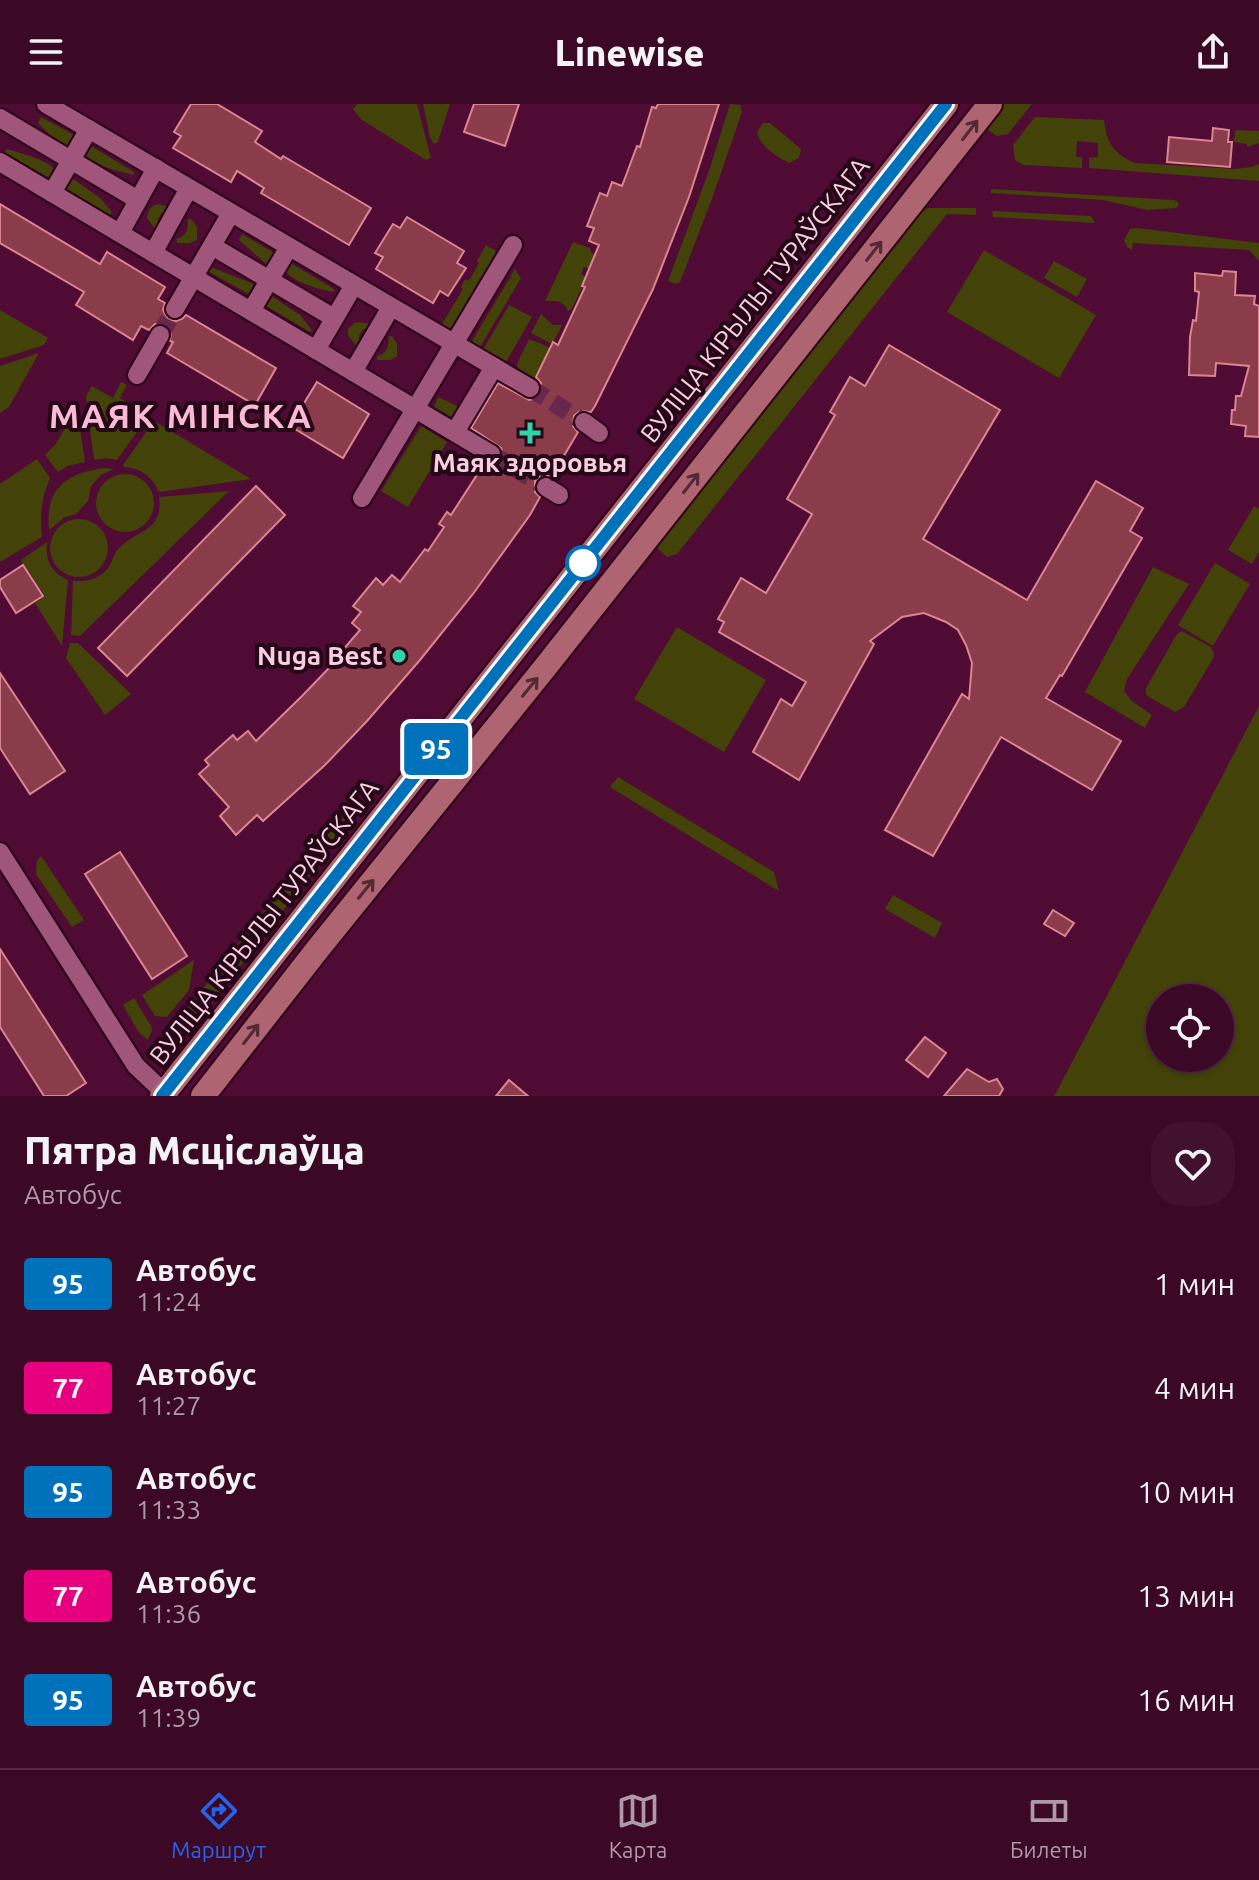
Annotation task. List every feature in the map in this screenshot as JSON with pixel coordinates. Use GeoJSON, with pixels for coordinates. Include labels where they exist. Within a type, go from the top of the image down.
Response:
{"type":"FeatureCollection","features":[{"type":"Feature","properties":{"kind":"main road","name":"ВУЛІЦА КІРЫЛЫ ТУРАЎСКАГА"},"geometry":{"type":"LineString","coordinates":[[165,1095],[946,104]]}},
{"type":"Feature","properties":{"kind":"main road"},"geometry":{"type":"LineString","coordinates":[[203,1096],[990,104]]}},
{"type":"Feature","properties":{"kind":"street"},"geometry":{"type":"LineString","coordinates":[[46,104],[530,388]]}},
{"type":"Feature","properties":{"kind":"street"},"geometry":{"type":"LineString","coordinates":[[0,118],[138,200]]}},
{"type":"Feature","properties":{"kind":"street"},"geometry":{"type":"LineString","coordinates":[[52,193],[89,129]]}},
{"type":"Feature","properties":{"kind":"street"},"geometry":{"type":"LineString","coordinates":[[0,162],[491,454]]}},
{"type":"Feature","properties":{"kind":"street"},"geometry":{"type":"LineString","coordinates":[[120,233],[156,168]]}},
{"type":"Feature","properties":{"kind":"street"},"geometry":{"type":"LineString","coordinates":[[153,253],[189,188]]}},
{"type":"Feature","properties":{"kind":"street"},"geometry":{"type":"LineString","coordinates":[[175,309],[231,213]]}},
{"type":"Feature","properties":{"kind":"street"},"geometry":{"type":"LineString","coordinates":[[362,498],[513,245]]}},
{"type":"Feature","properties":{"kind":"street"},"geometry":{"type":"LineString","coordinates":[[212,246],[334,318]]}},
{"type":"Feature","properties":{"kind":"street"},"geometry":{"type":"LineString","coordinates":[[251,311],[289,247]]}},
{"type":"Feature","properties":{"kind":"street"},"geometry":{"type":"LineString","coordinates":[[316,350],[354,285]]}},
{"type":"Feature","properties":{"kind":"street"},"geometry":{"type":"LineString","coordinates":[[353,372],[391,307]]}},
{"type":"Feature","properties":{"kind":"street"},"geometry":{"type":"LineString","coordinates":[[137,375],[160,335]]}},
{"type":"Feature","properties":{"kind":"street"},"geometry":{"type":"LineString","coordinates":[[455,432],[494,367]]}},
{"type":"Feature","properties":{"kind":"street"},"geometry":{"type":"LineString","coordinates":[[0,852],[136,1066],[165,1095]]}},
{"type":"Feature","properties":{"kind":"shaded area"},"geometry":{"type":"Polygon","coordinates":[[[357,104],[417,104],[431,158],[426,160],[362,120],[353,109],[357,104]]]}},
{"type":"Feature","properties":{"kind":"shaded area"},"geometry":{"type":"Polygon","coordinates":[[[423,104],[450,104],[438,142],[434,144],[430,138],[423,104]]]}},
{"type":"Feature","properties":{"kind":"shaded area"},"geometry":{"type":"Polygon","coordinates":[[[730,104],[740,105],[742,112],[680,282],[676,284],[668,281],[730,104]]]}},
{"type":"Feature","properties":{"kind":"shaded area"},"geometry":{"type":"Polygon","coordinates":[[[1004,104],[1032,104],[1008,134],[997,136],[985,128],[1004,104]]]}},
{"type":"Feature","properties":{"kind":"shaded area"},"geometry":{"type":"Polygon","coordinates":[[[41,117],[76,136],[72,147],[49,134],[38,123],[41,117]]]}},
{"type":"Feature","properties":{"kind":"shaded area"},"geometry":{"type":"Polygon","coordinates":[[[1035,117],[1104,120],[1112,147],[1135,163],[1235,169],[1259,164],[1259,181],[1089,168],[1089,158],[1098,157],[1098,143],[1077,141],[1076,156],[1082,158],[1082,168],[1023,165],[1015,160],[1013,145],[1035,117]]]}},
{"type":"Feature","properties":{"kind":"shaded area"},"geometry":{"type":"Polygon","coordinates":[[[763,123],[770,123],[801,149],[799,158],[790,163],[765,146],[757,132],[763,123]]]}},
{"type":"Feature","properties":{"kind":"shaded area"},"geometry":{"type":"Polygon","coordinates":[[[1235,130],[1259,131],[1259,143],[1247,147],[1247,144],[1234,142],[1235,130]]]}},
{"type":"Feature","properties":{"kind":"shaded area"},"geometry":{"type":"Polygon","coordinates":[[[88,144],[134,172],[134,175],[94,161],[83,153],[88,144]]]}},
{"type":"Feature","properties":{"kind":"shaded area"},"geometry":{"type":"Polygon","coordinates":[[[7,149],[51,166],[56,170],[53,180],[5,153],[7,149]]]}},
{"type":"Feature","properties":{"kind":"shaded area"},"geometry":{"type":"Polygon","coordinates":[[[69,178],[100,198],[112,212],[110,215],[62,187],[69,178]]]}},
{"type":"Feature","properties":{"kind":"shaded area"},"geometry":{"type":"Polygon","coordinates":[[[991,189],[1174,200],[1179,203],[1177,208],[1147,210],[1103,200],[991,193],[991,189]]]}},
{"type":"Feature","properties":{"kind":"shaded area"},"geometry":{"type":"Polygon","coordinates":[[[159,204],[170,207],[170,210],[160,216],[156,230],[147,218],[150,209],[159,204]]]}},
{"type":"Feature","properties":{"kind":"shaded area"},"geometry":{"type":"Polygon","coordinates":[[[928,208],[976,208],[976,215],[947,214],[677,554],[667,557],[656,547],[920,213],[928,208]]]}},
{"type":"Feature","properties":{"kind":"shaded area"},"geometry":{"type":"Polygon","coordinates":[[[992,211],[1091,216],[1095,223],[993,217],[992,211]]]}},
{"type":"Feature","properties":{"kind":"shaded area"},"geometry":{"type":"Polygon","coordinates":[[[188,219],[197,227],[197,240],[177,243],[176,239],[186,231],[188,219]]]}},
{"type":"Feature","properties":{"kind":"shaded area"},"geometry":{"type":"Polygon","coordinates":[[[1130,229],[1259,243],[1259,261],[1249,250],[1133,243],[1132,250],[1124,240],[1130,229]]]}},
{"type":"Feature","properties":{"kind":"shaded area"},"geometry":{"type":"Polygon","coordinates":[[[242,234],[276,254],[273,264],[266,264],[239,240],[242,234]]]}},
{"type":"Feature","properties":{"kind":"shaded area"},"geometry":{"type":"Polygon","coordinates":[[[573,242],[590,248],[591,253],[597,255],[590,269],[584,267],[581,274],[587,278],[568,311],[559,302],[545,301],[573,242]]]}},
{"type":"Feature","properties":{"kind":"shaded area"},"geometry":{"type":"Polygon","coordinates":[[[486,245],[495,250],[498,265],[451,333],[442,324],[463,289],[465,279],[469,281],[486,245]]]}},
{"type":"Feature","properties":{"kind":"shaded area"},"geometry":{"type":"Polygon","coordinates":[[[984,250],[1096,315],[1059,378],[947,312],[984,250]]]}},
{"type":"Feature","properties":{"kind":"shaded area"},"geometry":{"type":"Polygon","coordinates":[[[1054,261],[1087,279],[1077,297],[1044,278],[1054,261]]]}},
{"type":"Feature","properties":{"kind":"shaded area"},"geometry":{"type":"Polygon","coordinates":[[[289,262],[334,289],[334,292],[294,278],[284,270],[289,262]]]}},
{"type":"Feature","properties":{"kind":"shaded area"},"geometry":{"type":"Polygon","coordinates":[[[208,266],[254,284],[257,287],[254,297],[206,270],[208,266]]]}},
{"type":"Feature","properties":{"kind":"shaded area"},"geometry":{"type":"Polygon","coordinates":[[[515,269],[521,278],[479,349],[473,346],[472,341],[515,269]]]}},
{"type":"Feature","properties":{"kind":"shaded area"},"geometry":{"type":"Polygon","coordinates":[[[270,295],[300,315],[312,330],[310,332],[263,304],[270,295]]]}},
{"type":"Feature","properties":{"kind":"shaded area"},"geometry":{"type":"Polygon","coordinates":[[[509,305],[532,317],[506,362],[483,350],[509,305]]]}},
{"type":"Feature","properties":{"kind":"shaded area"},"geometry":{"type":"Polygon","coordinates":[[[0,310],[48,338],[44,345],[0,359],[0,310]]]}},
{"type":"Feature","properties":{"kind":"shaded area"},"geometry":{"type":"Polygon","coordinates":[[[541,314],[553,325],[562,325],[550,343],[531,333],[541,314]]]}},
{"type":"Feature","properties":{"kind":"shaded area"},"geometry":{"type":"Polygon","coordinates":[[[359,322],[370,324],[370,327],[360,333],[357,347],[348,335],[348,329],[359,322]]]}},
{"type":"Feature","properties":{"kind":"shaded area"},"geometry":{"type":"Polygon","coordinates":[[[389,336],[397,344],[397,357],[377,360],[377,356],[387,348],[389,336]]]}},
{"type":"Feature","properties":{"kind":"shaded area"},"geometry":{"type":"Polygon","coordinates":[[[529,339],[549,347],[552,356],[539,379],[535,380],[519,372],[517,364],[529,339]]]}},
{"type":"Feature","properties":{"kind":"shaded area"},"geometry":{"type":"Polygon","coordinates":[[[39,353],[9,407],[0,413],[0,366],[39,353]]]}},
{"type":"Feature","properties":{"kind":"shaded area"},"geometry":{"type":"Polygon","coordinates":[[[121,382],[127,385],[120,398],[149,415],[117,460],[94,460],[86,396],[92,386],[113,398],[121,382]]]}},
{"type":"Feature","properties":{"kind":"shaded area"},"geometry":{"type":"Polygon","coordinates":[[[438,397],[466,414],[462,423],[434,407],[438,397]]]}},
{"type":"Feature","properties":{"kind":"shaded area"},"geometry":{"type":"Polygon","coordinates":[[[77,408],[85,462],[67,466],[58,472],[45,455],[55,445],[77,408]]]}},
{"type":"Feature","properties":{"kind":"shaded area"},"geometry":{"type":"Polygon","coordinates":[[[154,421],[251,479],[159,492],[146,474],[123,465],[154,421]]]}},
{"type":"Feature","properties":{"kind":"shaded area"},"geometry":{"type":"Polygon","coordinates":[[[421,426],[447,442],[408,507],[381,491],[421,426]]]}},
{"type":"Feature","properties":{"kind":"shaded area"},"geometry":{"type":"Polygon","coordinates":[[[37,459],[50,478],[42,507],[42,537],[0,562],[0,484],[37,459]]]}},
{"type":"Feature","properties":{"kind":"shaded area"},"geometry":{"type":"Polygon","coordinates":[[[103,468],[114,469],[101,475],[91,486],[88,501],[76,514],[65,517],[49,530],[50,504],[60,486],[78,474],[103,468]]]}},
{"type":"Feature","properties":{"kind":"shaded area"},"geometry":{"type":"Polygon","coordinates":[[[125,474],[136,476],[145,483],[152,492],[152,514],[145,523],[136,530],[125,532],[114,530],[105,523],[98,514],[96,503],[98,492],[105,483],[114,476],[125,474]]]}},
{"type":"Feature","properties":{"kind":"shaded area"},"geometry":{"type":"Polygon","coordinates":[[[229,491],[80,636],[71,635],[73,581],[100,576],[120,547],[154,523],[158,516],[159,497],[229,491]]]}},
{"type":"Feature","properties":{"kind":"shaded area"},"geometry":{"type":"Polygon","coordinates":[[[1254,506],[1259,509],[1259,552],[1252,564],[1228,550],[1254,506]]]}},
{"type":"Feature","properties":{"kind":"shaded area"},"geometry":{"type":"Polygon","coordinates":[[[79,519],[100,527],[108,548],[100,569],[79,577],[58,569],[50,548],[58,527],[79,519]]]}},
{"type":"Feature","properties":{"kind":"shaded area"},"geometry":{"type":"Polygon","coordinates":[[[47,542],[50,565],[68,580],[62,646],[35,603],[45,596],[21,560],[47,542]]]}},
{"type":"Feature","properties":{"kind":"shaded area"},"geometry":{"type":"Polygon","coordinates":[[[1215,563],[1250,584],[1213,646],[1178,625],[1215,563]]]}},
{"type":"Feature","properties":{"kind":"shaded area"},"geometry":{"type":"Polygon","coordinates":[[[1153,567],[1189,584],[1127,679],[1124,691],[1152,715],[1145,728],[1085,692],[1153,567]]]}},
{"type":"Feature","properties":{"kind":"shaded area"},"geometry":{"type":"Polygon","coordinates":[[[677,627],[766,680],[724,752],[634,699],[677,627]]]}},
{"type":"Feature","properties":{"kind":"shaded area"},"geometry":{"type":"Polygon","coordinates":[[[1182,631],[1211,647],[1214,657],[1184,707],[1175,712],[1149,697],[1146,688],[1177,634],[1182,631]]]}},
{"type":"Feature","properties":{"kind":"shaded area"},"geometry":{"type":"Polygon","coordinates":[[[70,643],[78,643],[131,694],[105,715],[66,658],[70,643]]]}},
{"type":"Feature","properties":{"kind":"shaded area"},"geometry":{"type":"Polygon","coordinates":[[[1259,706],[1259,1096],[1054,1096],[1259,706]]]}},
{"type":"Feature","properties":{"kind":"shaded area"},"geometry":{"type":"Polygon","coordinates":[[[618,777],[774,872],[779,891],[610,787],[618,777]]]}},
{"type":"Feature","properties":{"kind":"shaded area"},"geometry":{"type":"Polygon","coordinates":[[[341,818],[356,823],[350,830],[345,830],[185,1038],[178,1028],[179,1019],[334,821],[341,818]]]}},
{"type":"Feature","properties":{"kind":"shaded area"},"geometry":{"type":"Polygon","coordinates":[[[41,856],[84,920],[72,927],[36,874],[37,861],[41,856]]]}},
{"type":"Feature","properties":{"kind":"shaded area"},"geometry":{"type":"Polygon","coordinates":[[[893,895],[942,923],[935,938],[885,909],[893,895]]]}},
{"type":"Feature","properties":{"kind":"shaded area"},"geometry":{"type":"Polygon","coordinates":[[[194,960],[189,990],[167,1017],[155,1016],[142,995],[194,960]]]}},
{"type":"Feature","properties":{"kind":"shaded area"},"geometry":{"type":"Polygon","coordinates":[[[134,998],[151,1026],[148,1040],[139,1033],[123,1005],[134,998]]]}},
{"type":"Feature","properties":{"kind":"building"},"geometry":{"type":"Polygon","coordinates":[[[191,104],[217,104],[262,131],[255,142],[371,208],[349,245],[261,193],[264,188],[237,171],[231,182],[173,148],[181,136],[174,132],[191,104]]]}},
{"type":"Feature","properties":{"kind":"building"},"geometry":{"type":"Polygon","coordinates":[[[474,104],[519,104],[505,146],[464,132],[474,104]]]}},
{"type":"Feature","properties":{"kind":"building"},"geometry":{"type":"Polygon","coordinates":[[[658,104],[719,104],[689,197],[653,289],[595,406],[591,412],[580,411],[574,416],[573,426],[578,432],[552,476],[541,476],[535,481],[535,492],[540,497],[530,515],[420,660],[325,765],[263,821],[257,815],[236,835],[220,816],[229,807],[199,774],[209,765],[205,760],[233,735],[237,740],[248,731],[256,741],[302,696],[360,630],[352,623],[361,612],[353,606],[376,578],[383,585],[392,575],[400,582],[425,549],[428,551],[444,527],[439,524],[447,512],[451,515],[484,464],[492,466],[501,461],[501,448],[471,428],[498,383],[529,400],[541,393],[541,383],[536,377],[553,342],[558,345],[585,287],[582,286],[599,245],[589,241],[594,228],[587,226],[600,193],[607,196],[612,182],[622,186],[637,146],[640,147],[652,107],[656,108],[658,104]]]}},
{"type":"Feature","properties":{"kind":"building"},"geometry":{"type":"Polygon","coordinates":[[[1213,128],[1229,130],[1228,142],[1232,142],[1230,167],[1167,162],[1169,137],[1212,141],[1213,128]]]}},
{"type":"Feature","properties":{"kind":"building"},"geometry":{"type":"Polygon","coordinates":[[[0,204],[100,264],[107,252],[165,287],[158,299],[165,303],[163,310],[168,319],[176,321],[186,315],[276,368],[255,405],[167,353],[173,342],[170,341],[171,330],[165,324],[155,324],[149,330],[141,326],[133,340],[76,305],[84,292],[0,243],[0,204]]]}},
{"type":"Feature","properties":{"kind":"building"},"geometry":{"type":"Polygon","coordinates":[[[407,217],[464,251],[457,263],[466,268],[448,296],[440,291],[433,303],[376,269],[383,257],[375,253],[393,224],[400,228],[407,217]]]}},
{"type":"Feature","properties":{"kind":"building"},"geometry":{"type":"Polygon","coordinates":[[[1223,271],[1236,272],[1235,295],[1255,296],[1254,304],[1259,306],[1259,437],[1245,436],[1246,426],[1231,424],[1236,396],[1241,396],[1249,366],[1216,363],[1215,376],[1189,375],[1190,337],[1193,320],[1196,321],[1199,292],[1195,291],[1195,273],[1222,276],[1223,271]]]}},
{"type":"Feature","properties":{"kind":"building"},"geometry":{"type":"Polygon","coordinates":[[[889,345],[1000,410],[923,539],[1027,600],[1096,481],[1143,508],[1130,531],[1142,538],[1062,676],[1046,698],[1121,741],[1092,790],[1001,737],[933,856],[885,830],[962,694],[969,699],[972,663],[958,630],[924,613],[902,617],[870,641],[874,644],[799,780],[753,752],[781,699],[792,706],[806,682],[719,632],[724,622],[718,619],[741,578],[766,593],[812,514],[787,499],[835,415],[830,412],[850,377],[865,386],[889,345]]]}},
{"type":"Feature","properties":{"kind":"building"},"geometry":{"type":"Polygon","coordinates":[[[317,382],[369,414],[343,458],[290,426],[317,382]]]}},
{"type":"Feature","properties":{"kind":"building"},"geometry":{"type":"Polygon","coordinates":[[[256,486],[285,515],[127,676],[98,648],[256,486]]]}},
{"type":"Feature","properties":{"kind":"building"},"geometry":{"type":"Polygon","coordinates":[[[23,565],[43,596],[16,613],[0,587],[0,580],[23,565]]]}},
{"type":"Feature","properties":{"kind":"building"},"geometry":{"type":"Polygon","coordinates":[[[0,673],[65,771],[30,794],[0,748],[0,673]]]}},
{"type":"Feature","properties":{"kind":"building"},"geometry":{"type":"Polygon","coordinates":[[[120,852],[187,956],[152,979],[85,874],[120,852]]]}},
{"type":"Feature","properties":{"kind":"building"},"geometry":{"type":"Polygon","coordinates":[[[1053,910],[1074,923],[1065,936],[1044,924],[1053,910]]]}},
{"type":"Feature","properties":{"kind":"building"},"geometry":{"type":"Polygon","coordinates":[[[0,949],[86,1083],[66,1096],[44,1096],[0,1027],[0,949]]]}},
{"type":"Feature","properties":{"kind":"building"},"geometry":{"type":"Polygon","coordinates":[[[925,1037],[946,1053],[928,1077],[906,1060],[925,1037]]]}},
{"type":"Feature","properties":{"kind":"building"},"geometry":{"type":"Polygon","coordinates":[[[967,1069],[989,1082],[997,1079],[1003,1089],[999,1096],[944,1096],[967,1069]]]}},
{"type":"Feature","properties":{"kind":"building"},"geometry":{"type":"Polygon","coordinates":[[[509,1080],[528,1096],[496,1096],[509,1080]]]}},
{"type":"Feature","properties":{"kind":"tunnel"},"geometry":{"type":"LineString","coordinates":[[160,335],[175,309]]}},
{"type":"Feature","properties":{"kind":"tunnel"},"geometry":{"type":"LineString","coordinates":[[530,388],[584,422]]}},
{"type":"Feature","properties":{"kind":"tunnel"},"geometry":{"type":"LineString","coordinates":[[491,454],[546,487]]}},
{"type":"Feature","properties":{"kind":"bus line","name":"95"},"geometry":{"type":"LineString","coordinates":[[162,1096],[946,104]]}},
{"type":"Feature","properties":{"kind":"place","name":"Маяк здоровья"},"geometry":{"type":"Point","coordinates":[530,433]}},
{"type":"Feature","properties":{"kind":"place","name":"Nuga Best"},"geometry":{"type":"Point","coordinates":[399,656]}},
{"type":"Feature","properties":{"kind":"district","name":"МАЯК МІНСКА"},"geometry":{"type":"Point","coordinates":[181,416]}}]}
